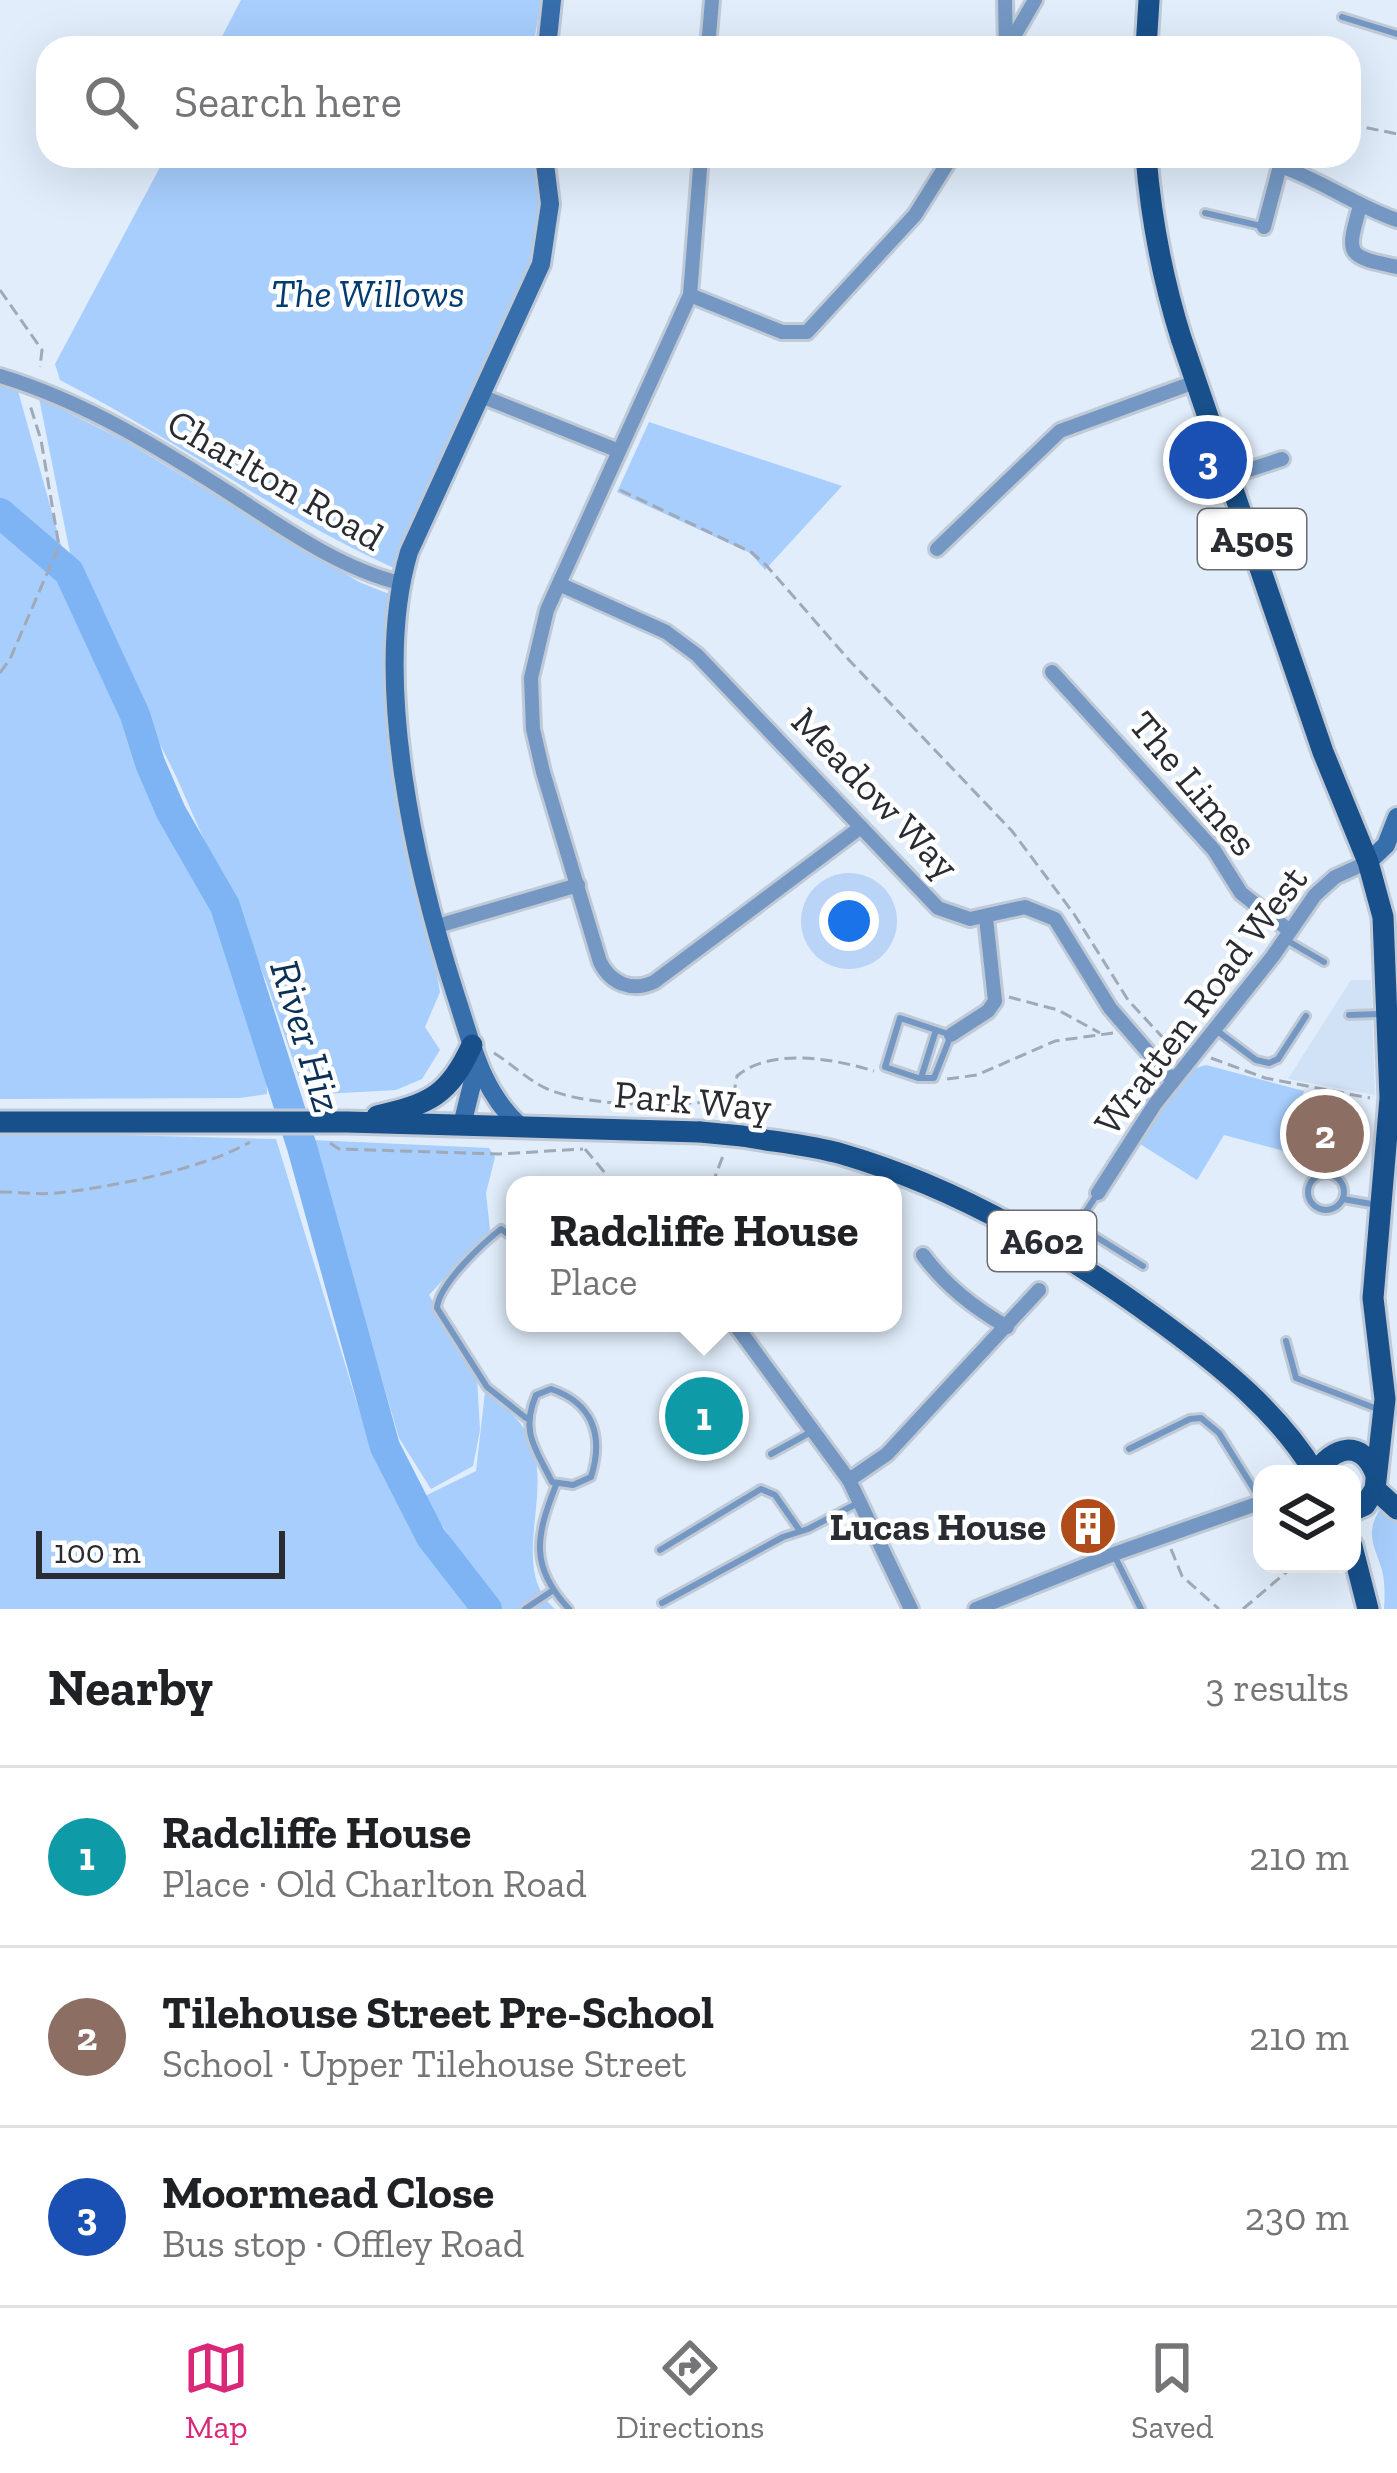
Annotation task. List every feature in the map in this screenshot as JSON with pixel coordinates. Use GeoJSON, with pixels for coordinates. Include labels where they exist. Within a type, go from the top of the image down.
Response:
{"type":"FeatureCollection","features":[{"type":"Feature","properties":{"kind":"main road"},"geometry":{"type":"LineString","coordinates":[[1147,36],[1149,0]]}},
{"type":"Feature","properties":{"kind":"main road","name":"A505"},"geometry":{"type":"LineString","coordinates":[[1147,168],[1165,286],[1195,382],[1316,731],[1368,862],[1383,917],[1392,1096],[1373,1298],[1384,1373],[1375,1482]]}},
{"type":"Feature","properties":{"kind":"main road"},"geometry":{"type":"LineString","coordinates":[[331,1128],[427,1102],[457,1078],[473,1049]]}},
{"type":"Feature","properties":{"kind":"main road","name":"Park Way"},"geometry":{"type":"LineString","coordinates":[[0,1122],[700,1132],[839,1153],[1009,1221],[1089,1269],[1211,1359],[1293,1437],[1310,1465]]}},
{"type":"Feature","properties":{"kind":"main road"},"geometry":{"type":"LineString","coordinates":[[1321,1465],[1327,1456],[1344,1450],[1382,1411]]}},
{"type":"Feature","properties":{"kind":"main road","name":"Park Way"},"geometry":{"type":"LineString","coordinates":[[1293,1437],[1344,1450]]}},
{"type":"Feature","properties":{"kind":"main road"},"geometry":{"type":"LineString","coordinates":[[1344,1450],[1365,1456],[1375,1482],[1397,1509]]}},
{"type":"Feature","properties":{"kind":"main road"},"geometry":{"type":"LineString","coordinates":[[1361,1506],[1375,1482]]}},
{"type":"Feature","properties":{"kind":"main road"},"geometry":{"type":"LineString","coordinates":[[1359,1573],[1368,1609]]}},
{"type":"Feature","properties":{"kind":"street"},"geometry":{"type":"LineString","coordinates":[[548,36],[552,0]]}},
{"type":"Feature","properties":{"kind":"street"},"geometry":{"type":"LineString","coordinates":[[709,36],[712,0]]}},
{"type":"Feature","properties":{"kind":"street"},"geometry":{"type":"LineString","coordinates":[[1005,0],[1006,36]]}},
{"type":"Feature","properties":{"kind":"street"},"geometry":{"type":"LineString","coordinates":[[1013,36],[1035,0]]}},
{"type":"Feature","properties":{"kind":"street"},"geometry":{"type":"LineString","coordinates":[[400,583],[422,519],[541,264],[550,204],[546,168]]}},
{"type":"Feature","properties":{"kind":"street"},"geometry":{"type":"LineString","coordinates":[[700,168],[690,295],[540,631],[531,705],[542,772],[603,970],[637,988],[654,982],[861,827]]}},
{"type":"Feature","properties":{"kind":"street"},"geometry":{"type":"LineString","coordinates":[[690,295],[782,332],[808,332],[915,215],[944,168]]}},
{"type":"Feature","properties":{"kind":"street"},"geometry":{"type":"LineString","coordinates":[[1264,227],[1278,168]]}},
{"type":"Feature","properties":{"kind":"street"},"geometry":{"type":"LineString","coordinates":[[1292,168],[1360,206],[1397,220]]}},
{"type":"Feature","properties":{"kind":"street"},"geometry":{"type":"LineString","coordinates":[[1360,206],[1351,253],[1358,259],[1397,267]]}},
{"type":"Feature","properties":{"kind":"street","name":"Charlton Road"},"geometry":{"type":"LineString","coordinates":[[0,376],[29,384],[141,437],[333,555],[381,579],[400,583],[396,684],[400,737],[434,927],[473,1049],[496,1101],[520,1126]]}},
{"type":"Feature","properties":{"kind":"street"},"geometry":{"type":"LineString","coordinates":[[938,549],[1060,431],[1195,382]]}},
{"type":"Feature","properties":{"kind":"street"},"geometry":{"type":"LineString","coordinates":[[481,396],[619,451]]}},
{"type":"Feature","properties":{"kind":"street"},"geometry":{"type":"LineString","coordinates":[[1231,476],[1282,459]]}},
{"type":"Feature","properties":{"kind":"street","name":"Meadow Way"},"geometry":{"type":"LineString","coordinates":[[559,584],[666,632],[697,655],[944,913],[986,918],[1025,907],[1055,920],[1110,1008],[1173,1081]]}},
{"type":"Feature","properties":{"kind":"street","name":"The Limes"},"geometry":{"type":"LineString","coordinates":[[1052,672],[1214,850],[1241,893],[1287,935]]}},
{"type":"Feature","properties":{"kind":"street"},"geometry":{"type":"LineString","coordinates":[[1368,862],[1387,845],[1397,817]]}},
{"type":"Feature","properties":{"kind":"street","name":"Wratten Road West"},"geometry":{"type":"LineString","coordinates":[[1098,1193],[1173,1081],[1320,889],[1368,862]]}},
{"type":"Feature","properties":{"kind":"street"},"geometry":{"type":"LineString","coordinates":[[434,927],[578,885]]}},
{"type":"Feature","properties":{"kind":"street"},"geometry":{"type":"LineString","coordinates":[[944,1032],[988,1012],[996,994],[986,918]]}},
{"type":"Feature","properties":{"kind":"street"},"geometry":{"type":"LineString","coordinates":[[462,1125],[473,1049]]}},
{"type":"Feature","properties":{"kind":"street"},"geometry":{"type":"LineString","coordinates":[[923,1255],[940,1278],[975,1308],[1007,1327]]}},
{"type":"Feature","properties":{"kind":"street"},"geometry":{"type":"LineString","coordinates":[[848,1480],[887,1454],[1040,1290]]}},
{"type":"Feature","properties":{"kind":"street"},"geometry":{"type":"LineString","coordinates":[[741,1332],[848,1480],[911,1609]]}},
{"type":"Feature","properties":{"kind":"street"},"geometry":{"type":"LineString","coordinates":[[976,1609],[1253,1505]]}},
{"type":"Feature","properties":{"kind":"lane"},"geometry":{"type":"LineString","coordinates":[[1342,17],[1397,34]]}},
{"type":"Feature","properties":{"kind":"lane"},"geometry":{"type":"LineString","coordinates":[[1205,214],[1264,227]]}},
{"type":"Feature","properties":{"kind":"lane"},"geometry":{"type":"LineString","coordinates":[[1287,935],[1324,962]]}},
{"type":"Feature","properties":{"kind":"lane"},"geometry":{"type":"LineString","coordinates":[[1349,1015],[1389,1014]]}},
{"type":"Feature","properties":{"kind":"lane"},"geometry":{"type":"LineString","coordinates":[[1216,1030],[1256,1060],[1269,1063],[1278,1059],[1306,1016]]}},
{"type":"Feature","properties":{"kind":"lane"},"geometry":{"type":"LineString","coordinates":[[901,1018],[944,1032],[934,1078],[885,1067],[901,1018]]}},
{"type":"Feature","properties":{"kind":"lane"},"geometry":{"type":"LineString","coordinates":[[920,1078],[944,1032]]}},
{"type":"Feature","properties":{"kind":"lane"},"geometry":{"type":"LineString","coordinates":[[1343,1199],[1343,1186],[1329,1174],[1317,1175],[1308,1185],[1308,1198],[1316,1208],[1328,1210],[1343,1199],[1380,1205]]}},
{"type":"Feature","properties":{"kind":"lane"},"geometry":{"type":"LineString","coordinates":[[1098,1193],[1077,1226],[1143,1266]]}},
{"type":"Feature","properties":{"kind":"lane"},"geometry":{"type":"LineString","coordinates":[[506,1232],[502,1229],[489,1239],[438,1294],[437,1308],[487,1387],[526,1418]]}},
{"type":"Feature","properties":{"kind":"lane"},"geometry":{"type":"LineString","coordinates":[[1286,1341],[1296,1378],[1382,1411]]}},
{"type":"Feature","properties":{"kind":"lane"},"geometry":{"type":"LineString","coordinates":[[556,1485],[573,1485],[592,1477],[598,1454],[592,1421],[576,1397],[551,1388],[536,1395],[526,1418],[530,1436],[556,1485],[537,1546],[552,1591],[568,1609]]}},
{"type":"Feature","properties":{"kind":"lane"},"geometry":{"type":"LineString","coordinates":[[1129,1449],[1190,1419],[1207,1420],[1253,1488]]}},
{"type":"Feature","properties":{"kind":"lane"},"geometry":{"type":"LineString","coordinates":[[771,1454],[814,1430]]}},
{"type":"Feature","properties":{"kind":"lane"},"geometry":{"type":"LineString","coordinates":[[660,1550],[760,1489],[775,1495],[804,1530]]}},
{"type":"Feature","properties":{"kind":"lane"},"geometry":{"type":"LineString","coordinates":[[662,1603],[859,1502]]}},
{"type":"Feature","properties":{"kind":"lane"},"geometry":{"type":"LineString","coordinates":[[1114,1554],[1141,1609]]}},
{"type":"Feature","properties":{"kind":"lane"},"geometry":{"type":"LineString","coordinates":[[525,1609],[552,1591]]}},
{"type":"Feature","properties":{"kind":"path"},"geometry":{"type":"LineString","coordinates":[[1361,126],[1397,134]]}},
{"type":"Feature","properties":{"kind":"path"},"geometry":{"type":"LineString","coordinates":[[0,290],[41,350],[40,367]]}},
{"type":"Feature","properties":{"kind":"path"},"geometry":{"type":"LineString","coordinates":[[0,673],[46,582],[59,545],[41,440],[26,393],[29,384]]}},
{"type":"Feature","properties":{"kind":"path"},"geometry":{"type":"LineString","coordinates":[[624,492],[752,552],[766,566],[1012,831],[1074,914],[1128,1000],[1187,1064]]}},
{"type":"Feature","properties":{"kind":"path"},"geometry":{"type":"LineString","coordinates":[[996,994],[1058,1010],[1102,1034]]}},
{"type":"Feature","properties":{"kind":"path"},"geometry":{"type":"LineString","coordinates":[[934,1078],[976,1075],[1055,1042],[1130,1033]]}},
{"type":"Feature","properties":{"kind":"path"},"geometry":{"type":"LineString","coordinates":[[473,1049],[546,1089],[576,1097],[630,1101],[731,1100],[737,1076],[754,1063],[773,1059],[848,1062],[874,1071],[885,1067]]}},
{"type":"Feature","properties":{"kind":"path"},"geometry":{"type":"LineString","coordinates":[[1200,1050],[1215,1061],[1265,1078],[1370,1098],[1392,1096]]}},
{"type":"Feature","properties":{"kind":"path"},"geometry":{"type":"LineString","coordinates":[[331,1128],[339,1149],[500,1154],[585,1149],[608,1176]]}},
{"type":"Feature","properties":{"kind":"path"},"geometry":{"type":"LineString","coordinates":[[0,1192],[56,1193],[171,1170],[234,1151],[267,1129]]}},
{"type":"Feature","properties":{"kind":"path"},"geometry":{"type":"LineString","coordinates":[[1166,1537],[1182,1576],[1219,1609]]}},
{"type":"Feature","properties":{"kind":"path"},"geometry":{"type":"LineString","coordinates":[[1243,1609],[1285,1573]]}},
{"type":"Feature","properties":{"kind":"shaded area"},"geometry":{"type":"Polygon","coordinates":[[[1351,980],[1371,980],[1375,1095],[1288,1079],[1351,980]]]}},
{"type":"Feature","properties":{"kind":"green space"},"geometry":{"type":"Polygon","coordinates":[[[241,0],[541,0],[535,36],[222,36],[241,0]]]}},
{"type":"Feature","properties":{"kind":"green space","name":"The Willows"},"geometry":{"type":"Polygon","coordinates":[[[160,168],[534,168],[541,204],[529,269],[394,568],[309,525],[60,380],[55,364],[160,168]]]}},
{"type":"Feature","properties":{"kind":"green space"},"geometry":{"type":"Polygon","coordinates":[[[0,386],[18,391],[65,559],[110,679],[161,773],[171,808],[219,912],[266,1069],[267,1094],[0,1099],[0,386]]]}},
{"type":"Feature","properties":{"kind":"green space"},"geometry":{"type":"Polygon","coordinates":[[[39,398],[125,441],[359,582],[394,596],[387,685],[440,992],[425,1027],[440,1050],[422,1079],[396,1090],[305,1095],[266,981],[176,776],[74,573],[39,398]]]}},
{"type":"Feature","properties":{"kind":"green space"},"geometry":{"type":"Polygon","coordinates":[[[649,422],[842,486],[765,570],[750,553],[617,492],[649,422]]]}},
{"type":"Feature","properties":{"kind":"green space"},"geometry":{"type":"Polygon","coordinates":[[[1206,1065],[1304,1091],[1284,1151],[1224,1135],[1197,1180],[1137,1142],[1189,1070],[1206,1065]]]}},
{"type":"Feature","properties":{"kind":"green space"},"geometry":{"type":"Polygon","coordinates":[[[0,1132],[276,1139],[372,1452],[471,1603],[487,1592],[423,1497],[476,1471],[485,1392],[508,1410],[532,1445],[537,1469],[534,1569],[540,1591],[555,1609],[0,1609],[0,1132]]]}},
{"type":"Feature","properties":{"kind":"green space"},"geometry":{"type":"Polygon","coordinates":[[[312,1140],[489,1148],[495,1157],[486,1193],[490,1230],[429,1295],[477,1377],[480,1430],[473,1466],[431,1489],[399,1438],[312,1140]]]}},
{"type":"Feature","properties":{"kind":"green space"},"geometry":{"type":"Polygon","coordinates":[[[1382,1506],[1397,1521],[1397,1609],[1384,1609],[1383,1575],[1372,1538],[1382,1506]]]}},
{"type":"Feature","properties":{"kind":"waterway","name":"River Hiz"},"geometry":{"type":"LineString","coordinates":[[0,513],[69,572],[135,715],[171,812],[225,906],[302,1147],[385,1447],[431,1537],[487,1609]]}},
{"type":"Feature","properties":{"kind":"place","name":"Moormead Close"},"geometry":{"type":"Point","coordinates":[1208,460]}},
{"type":"Feature","properties":{"kind":"place","name":"Tilehouse Street Pre-School"},"geometry":{"type":"Point","coordinates":[1325,1134]}},
{"type":"Feature","properties":{"kind":"place","name":"Radcliffe House"},"geometry":{"type":"Point","coordinates":[704,1416]}},
{"type":"Feature","properties":{"kind":"place","name":"Lucas House"},"geometry":{"type":"Point","coordinates":[1088,1526]}}]}
